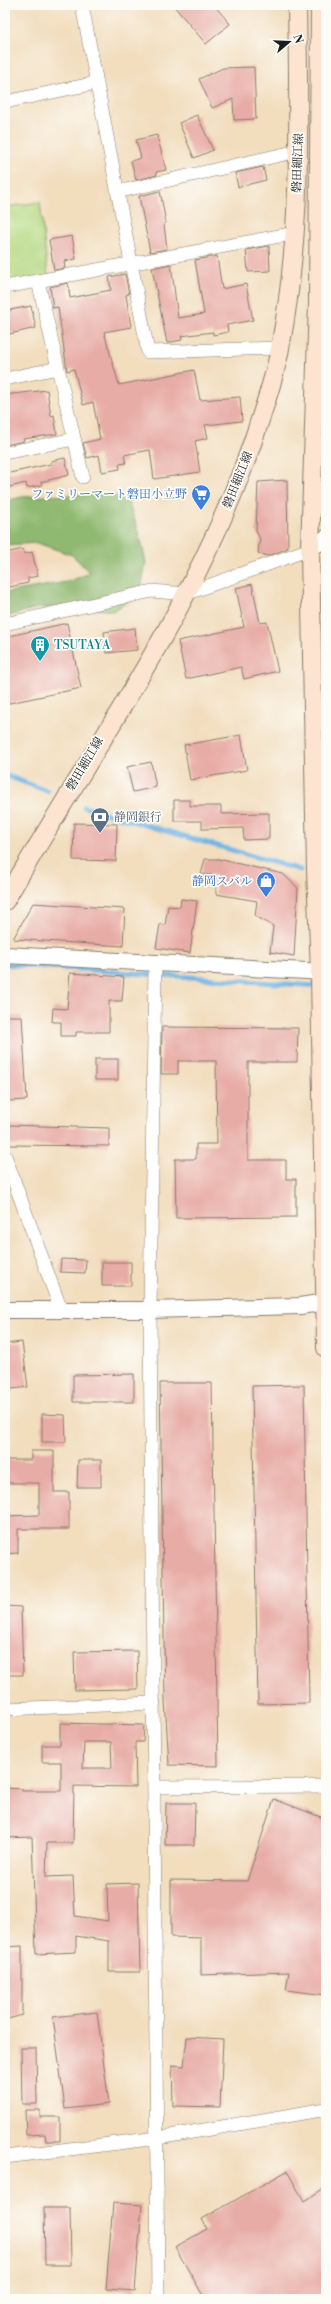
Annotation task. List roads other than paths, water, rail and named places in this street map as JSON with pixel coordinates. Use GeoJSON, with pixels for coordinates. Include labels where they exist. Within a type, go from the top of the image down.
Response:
{"type":"FeatureCollection","features":[{"type":"Feature","properties":{"kind":"main road","name":"磐田細江線"},"geometry":{"type":"LineString","coordinates":[[5,901],[186,594],[241,478],[271,388],[280,348],[296,233],[298,150],[297,5]]}},
{"type":"Feature","properties":{"kind":"main road"},"geometry":{"type":"LineString","coordinates":[[320,5],[320,93],[323,162],[310,549],[316,863],[323,972],[326,1348]]}},
{"type":"Feature","properties":{"kind":"main road"},"geometry":{"type":"LineString","coordinates":[[320,93],[326,19]]}},
{"type":"Feature","properties":{"kind":"street"},"geometry":{"type":"LineString","coordinates":[[82,5],[148,352],[280,348]]}},
{"type":"Feature","properties":{"kind":"street"},"geometry":{"type":"LineString","coordinates":[[5,102],[96,84]]}},
{"type":"Feature","properties":{"kind":"street"},"geometry":{"type":"LineString","coordinates":[[117,192],[298,150]]}},
{"type":"Feature","properties":{"kind":"street"},"geometry":{"type":"LineString","coordinates":[[5,287],[296,233]]}},
{"type":"Feature","properties":{"kind":"street"},"geometry":{"type":"LineString","coordinates":[[38,281],[83,477]]}},
{"type":"Feature","properties":{"kind":"street"},"geometry":{"type":"LineString","coordinates":[[5,379],[58,368]]}},
{"type":"Feature","properties":{"kind":"street"},"geometry":{"type":"LineString","coordinates":[[5,453],[74,439]]}},
{"type":"Feature","properties":{"kind":"street"},"geometry":{"type":"LineString","coordinates":[[5,624],[152,591],[186,594],[310,549],[326,538]]}},
{"type":"Feature","properties":{"kind":"street"},"geometry":{"type":"LineString","coordinates":[[5,955],[323,972]]}},
{"type":"Feature","properties":{"kind":"street"},"geometry":{"type":"LineString","coordinates":[[155,964],[150,1310],[158,2138],[158,2299]]}},
{"type":"Feature","properties":{"kind":"street"},"geometry":{"type":"LineString","coordinates":[[5,1156],[61,1310]]}},
{"type":"Feature","properties":{"kind":"street"},"geometry":{"type":"LineString","coordinates":[[5,1310],[150,1310],[325,1303]]}},
{"type":"Feature","properties":{"kind":"street"},"geometry":{"type":"LineString","coordinates":[[5,1709],[154,1703]]}},
{"type":"Feature","properties":{"kind":"street"},"geometry":{"type":"LineString","coordinates":[[154,1786],[326,1786]]}},
{"type":"Feature","properties":{"kind":"street"},"geometry":{"type":"LineString","coordinates":[[5,2157],[158,2138],[326,2109]]}},
{"type":"Feature","properties":{"kind":"waterway"},"geometry":{"type":"LineString","coordinates":[[5,775],[47,791]]}},
{"type":"Feature","properties":{"kind":"waterway"},"geometry":{"type":"LineString","coordinates":[[84,807],[300,870]]}},
{"type":"Feature","properties":{"kind":"waterway"},"geometry":{"type":"LineString","coordinates":[[5,964],[317,986]]}},
{"type":"Feature","properties":{"kind":"place","name":"ファミリーマート磐田小立野"},"geometry":{"type":"Point","coordinates":[201,511]}},
{"type":"Feature","properties":{"kind":"place","name":"TSUTAYA"},"geometry":{"type":"Point","coordinates":[40,662]}},
{"type":"Feature","properties":{"kind":"place","name":"静岡銀行"},"geometry":{"type":"Point","coordinates":[100,834]}},
{"type":"Feature","properties":{"kind":"place","name":"静岡スバル"},"geometry":{"type":"Point","coordinates":[266,898]}}]}
